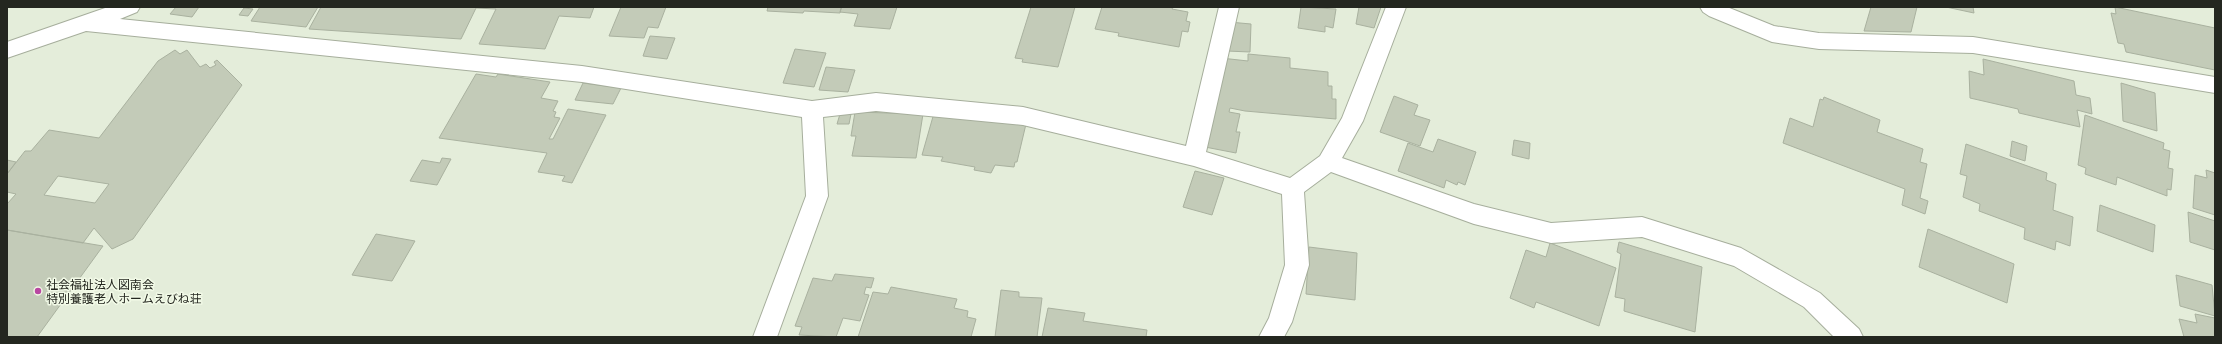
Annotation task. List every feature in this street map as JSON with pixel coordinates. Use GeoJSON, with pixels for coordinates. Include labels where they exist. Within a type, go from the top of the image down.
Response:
{"type":"FeatureCollection","features":[{"type":"Feature","properties":{"kind":"street"},"geometry":{"type":"LineString","coordinates":[[7,50],[17,44],[86,23],[130,7]]}},
{"type":"Feature","properties":{"kind":"street"},"geometry":{"type":"LineString","coordinates":[[1194,157],[1229,7]]}},
{"type":"Feature","properties":{"kind":"street"},"geometry":{"type":"LineString","coordinates":[[1293,188],[1328,162],[1352,121],[1396,7]]}},
{"type":"Feature","properties":{"kind":"street"},"geometry":{"type":"LineString","coordinates":[[1710,7],[1716,12],[1772,34],[1819,41],[1973,45],[2215,85]]}},
{"type":"Feature","properties":{"kind":"street"},"geometry":{"type":"LineString","coordinates":[[86,23],[582,74],[812,110],[876,102],[1023,116],[1194,157],[1293,188]]}},
{"type":"Feature","properties":{"kind":"street"},"geometry":{"type":"LineString","coordinates":[[765,337],[817,196],[812,110]]}},
{"type":"Feature","properties":{"kind":"street"},"geometry":{"type":"LineString","coordinates":[[1328,162],[1474,214],[1551,233],[1642,227],[1740,258],[1812,300],[1851,337]]}},
{"type":"Feature","properties":{"kind":"street"},"geometry":{"type":"LineString","coordinates":[[1271,337],[1280,322],[1297,266],[1293,188]]}},
{"type":"Feature","properties":{"kind":"building"},"geometry":{"type":"Polygon","coordinates":[[[176,7],[199,7],[192,17],[170,14],[176,7]]]}},
{"type":"Feature","properties":{"kind":"building"},"geometry":{"type":"Polygon","coordinates":[[[260,7],[318,7],[306,27],[251,21],[260,7]]]}},
{"type":"Feature","properties":{"kind":"building"},"geometry":{"type":"Polygon","coordinates":[[[321,7],[594,7],[590,18],[559,16],[545,49],[479,44],[496,9],[476,8],[461,39],[309,29],[321,7]]]}},
{"type":"Feature","properties":{"kind":"building"},"geometry":{"type":"Polygon","coordinates":[[[621,7],[666,7],[658,28],[648,27],[644,38],[609,36],[621,7]]]}},
{"type":"Feature","properties":{"kind":"building"},"geometry":{"type":"Polygon","coordinates":[[[768,7],[841,7],[840,13],[804,11],[803,13],[767,11],[768,7]]]}},
{"type":"Feature","properties":{"kind":"building"},"geometry":{"type":"Polygon","coordinates":[[[842,7],[897,7],[890,29],[854,26],[858,14],[840,12],[842,7]]]}},
{"type":"Feature","properties":{"kind":"building"},"geometry":{"type":"Polygon","coordinates":[[[1031,7],[1075,7],[1058,67],[1022,62],[1023,59],[1015,58],[1031,7]]]}},
{"type":"Feature","properties":{"kind":"building"},"geometry":{"type":"Polygon","coordinates":[[[1102,7],[1173,7],[1172,9],[1188,12],[1186,21],[1190,22],[1188,32],[1182,31],[1179,47],[1118,36],[1119,33],[1095,29],[1102,7]]]}},
{"type":"Feature","properties":{"kind":"building"},"geometry":{"type":"Polygon","coordinates":[[[1301,7],[1336,9],[1333,28],[1325,26],[1325,32],[1298,28],[1301,7]]]}},
{"type":"Feature","properties":{"kind":"building"},"geometry":{"type":"Polygon","coordinates":[[[1359,7],[1381,7],[1374,28],[1356,24],[1359,7]]]}},
{"type":"Feature","properties":{"kind":"building"},"geometry":{"type":"Polygon","coordinates":[[[1871,7],[1917,7],[1911,32],[1864,31],[1871,7]]]}},
{"type":"Feature","properties":{"kind":"building"},"geometry":{"type":"Polygon","coordinates":[[[1946,7],[1973,7],[1974,13],[1946,7]]]}},
{"type":"Feature","properties":{"kind":"building"},"geometry":{"type":"Polygon","coordinates":[[[2115,7],[2215,28],[2215,70],[2126,52],[2124,44],[2118,43],[2111,13],[2116,14],[2115,7]]]}},
{"type":"Feature","properties":{"kind":"building"},"geometry":{"type":"Polygon","coordinates":[[[244,8],[253,9],[248,16],[239,15],[244,8]]]}},
{"type":"Feature","properties":{"kind":"building"},"geometry":{"type":"Polygon","coordinates":[[[1229,22],[1251,24],[1250,52],[1227,51],[1229,22]]]}},
{"type":"Feature","properties":{"kind":"building"},"geometry":{"type":"Polygon","coordinates":[[[650,36],[675,38],[667,59],[643,56],[650,36]]]}},
{"type":"Feature","properties":{"kind":"building"},"geometry":{"type":"Polygon","coordinates":[[[795,49],[826,53],[814,87],[783,83],[795,49]]]}},
{"type":"Feature","properties":{"kind":"building"},"geometry":{"type":"Polygon","coordinates":[[[175,50],[180,54],[187,50],[200,67],[206,64],[210,68],[216,65],[214,62],[217,60],[242,85],[133,239],[112,249],[94,228],[83,243],[7,230],[7,204],[16,194],[7,192],[7,174],[25,151],[31,151],[49,130],[99,138],[158,61],[175,50]],[[58,176],[44,195],[95,203],[109,184],[58,176]]]}},
{"type":"Feature","properties":{"kind":"building"},"geometry":{"type":"Polygon","coordinates":[[[1248,54],[1290,58],[1290,68],[1328,72],[1328,86],[1332,86],[1332,99],[1336,99],[1336,119],[1245,111],[1230,108],[1229,112],[1240,114],[1236,132],[1240,132],[1236,153],[1205,147],[1221,58],[1248,61],[1248,54]]]}},
{"type":"Feature","properties":{"kind":"building"},"geometry":{"type":"Polygon","coordinates":[[[1983,59],[2074,81],[2076,95],[2090,98],[2092,114],[2077,110],[2080,127],[2019,113],[2018,109],[1970,98],[1969,71],[1984,75],[1983,59]]]}},
{"type":"Feature","properties":{"kind":"building"},"geometry":{"type":"Polygon","coordinates":[[[826,67],[855,70],[848,92],[819,90],[826,67]]]}},
{"type":"Feature","properties":{"kind":"building"},"geometry":{"type":"Polygon","coordinates":[[[476,74],[496,77],[498,74],[550,82],[541,98],[558,101],[553,111],[556,112],[554,117],[560,118],[549,139],[553,139],[568,109],[606,115],[572,183],[562,181],[565,176],[538,172],[547,153],[439,138],[476,74]]]}},
{"type":"Feature","properties":{"kind":"building"},"geometry":{"type":"Polygon","coordinates":[[[583,83],[621,88],[613,104],[575,100],[583,83]]]}},
{"type":"Feature","properties":{"kind":"building"},"geometry":{"type":"Polygon","coordinates":[[[2121,83],[2155,93],[2157,131],[2123,121],[2121,83]]]}},
{"type":"Feature","properties":{"kind":"building"},"geometry":{"type":"Polygon","coordinates":[[[1394,96],[1418,105],[1414,115],[1430,120],[1420,146],[1380,132],[1394,96]]]}},
{"type":"Feature","properties":{"kind":"building"},"geometry":{"type":"Polygon","coordinates":[[[1824,97],[1880,120],[1877,132],[1923,149],[1920,162],[1927,164],[1920,198],[1928,201],[1925,214],[1902,205],[1905,189],[1783,143],[1790,118],[1813,127],[1820,99],[1823,100],[1824,97]]]}},
{"type":"Feature","properties":{"kind":"building"},"geometry":{"type":"Polygon","coordinates":[[[855,112],[923,114],[916,158],[852,156],[856,136],[851,136],[855,112]]]}},
{"type":"Feature","properties":{"kind":"building"},"geometry":{"type":"Polygon","coordinates":[[[934,113],[1026,124],[1017,162],[1015,162],[1014,167],[995,165],[991,173],[974,170],[975,167],[941,161],[943,157],[922,155],[934,113]]]}},
{"type":"Feature","properties":{"kind":"building"},"geometry":{"type":"Polygon","coordinates":[[[840,114],[851,114],[849,124],[837,124],[840,114]]]}},
{"type":"Feature","properties":{"kind":"building"},"geometry":{"type":"Polygon","coordinates":[[[2085,115],[2164,143],[2163,149],[2170,151],[2168,168],[2173,169],[2171,190],[2167,189],[2167,196],[2117,177],[2116,185],[2085,174],[2086,168],[2078,165],[2085,115]]]}},
{"type":"Feature","properties":{"kind":"building"},"geometry":{"type":"Polygon","coordinates":[[[1438,139],[1476,152],[1465,185],[1458,182],[1457,185],[1446,180],[1444,188],[1398,171],[1408,143],[1433,152],[1438,139]]]}},
{"type":"Feature","properties":{"kind":"building"},"geometry":{"type":"Polygon","coordinates":[[[1514,140],[1530,143],[1529,159],[1512,155],[1514,140]]]}},
{"type":"Feature","properties":{"kind":"building"},"geometry":{"type":"Polygon","coordinates":[[[2012,141],[2027,146],[2025,161],[2010,156],[2012,141]]]}},
{"type":"Feature","properties":{"kind":"building"},"geometry":{"type":"Polygon","coordinates":[[[1966,144],[2047,173],[2046,180],[2056,184],[2053,210],[2073,217],[2070,246],[2056,241],[2055,250],[2024,239],[2025,228],[1979,211],[1980,204],[1963,197],[1967,176],[1960,174],[1966,144]]]}},
{"type":"Feature","properties":{"kind":"building"},"geometry":{"type":"Polygon","coordinates":[[[442,158],[451,159],[437,185],[410,181],[422,160],[440,163],[442,158]]]}},
{"type":"Feature","properties":{"kind":"building"},"geometry":{"type":"Polygon","coordinates":[[[7,160],[16,162],[7,174],[7,160]]]}},
{"type":"Feature","properties":{"kind":"building"},"geometry":{"type":"Polygon","coordinates":[[[2206,170],[2215,173],[2215,215],[2193,208],[2195,175],[2207,178],[2206,170]]]}},
{"type":"Feature","properties":{"kind":"building"},"geometry":{"type":"Polygon","coordinates":[[[1195,171],[1224,178],[1212,215],[1183,207],[1195,171]]]}},
{"type":"Feature","properties":{"kind":"building"},"geometry":{"type":"Polygon","coordinates":[[[2100,205],[2155,225],[2153,252],[2097,231],[2100,205]]]}},
{"type":"Feature","properties":{"kind":"building"},"geometry":{"type":"Polygon","coordinates":[[[2188,212],[2215,221],[2215,250],[2190,242],[2188,212]]]}},
{"type":"Feature","properties":{"kind":"building"},"geometry":{"type":"Polygon","coordinates":[[[1928,229],[2014,264],[2007,303],[1919,267],[1928,229]]]}},
{"type":"Feature","properties":{"kind":"building","name":"社会福祉法人図南会 特別養護老人ホームえびね荘"},"geometry":{"type":"Polygon","coordinates":[[[7,230],[103,246],[37,337],[7,337],[7,230]]]}},
{"type":"Feature","properties":{"kind":"building"},"geometry":{"type":"Polygon","coordinates":[[[376,234],[415,241],[392,281],[352,275],[376,234]]]}},
{"type":"Feature","properties":{"kind":"building"},"geometry":{"type":"Polygon","coordinates":[[[1619,242],[1702,267],[1695,332],[1624,311],[1625,299],[1615,297],[1621,254],[1617,252],[1619,242]]]}},
{"type":"Feature","properties":{"kind":"building"},"geometry":{"type":"Polygon","coordinates":[[[1550,243],[1616,268],[1599,326],[1536,302],[1534,308],[1510,298],[1526,250],[1546,257],[1550,243]]]}},
{"type":"Feature","properties":{"kind":"building"},"geometry":{"type":"Polygon","coordinates":[[[1309,247],[1357,253],[1355,300],[1306,294],[1309,247]]]}},
{"type":"Feature","properties":{"kind":"building"},"geometry":{"type":"Polygon","coordinates":[[[835,274],[874,278],[871,288],[866,287],[864,294],[869,295],[860,321],[843,318],[836,337],[799,335],[802,327],[795,326],[813,278],[832,281],[835,274]]]}},
{"type":"Feature","properties":{"kind":"building"},"geometry":{"type":"Polygon","coordinates":[[[2176,275],[2212,285],[2215,316],[2180,306],[2176,275]]]}},
{"type":"Feature","properties":{"kind":"building"},"geometry":{"type":"Polygon","coordinates":[[[891,287],[957,299],[954,308],[968,311],[967,317],[976,319],[971,337],[858,337],[873,292],[888,294],[891,287]]]}},
{"type":"Feature","properties":{"kind":"building"},"geometry":{"type":"Polygon","coordinates":[[[1001,290],[1019,292],[1019,297],[1042,298],[1037,337],[995,337],[1001,290]]]}},
{"type":"Feature","properties":{"kind":"building"},"geometry":{"type":"Polygon","coordinates":[[[1048,308],[1085,313],[1083,321],[1147,330],[1146,337],[1042,337],[1048,308]]]}},
{"type":"Feature","properties":{"kind":"building"},"geometry":{"type":"Polygon","coordinates":[[[2195,314],[2215,318],[2215,337],[2184,337],[2179,319],[2197,323],[2195,314]]]}},
{"type":"Feature","properties":{"kind":"place","name":"社会福祉法人図南会 特別養護老人ホームえびね荘"},"geometry":{"type":"Point","coordinates":[38,291]}}]}
